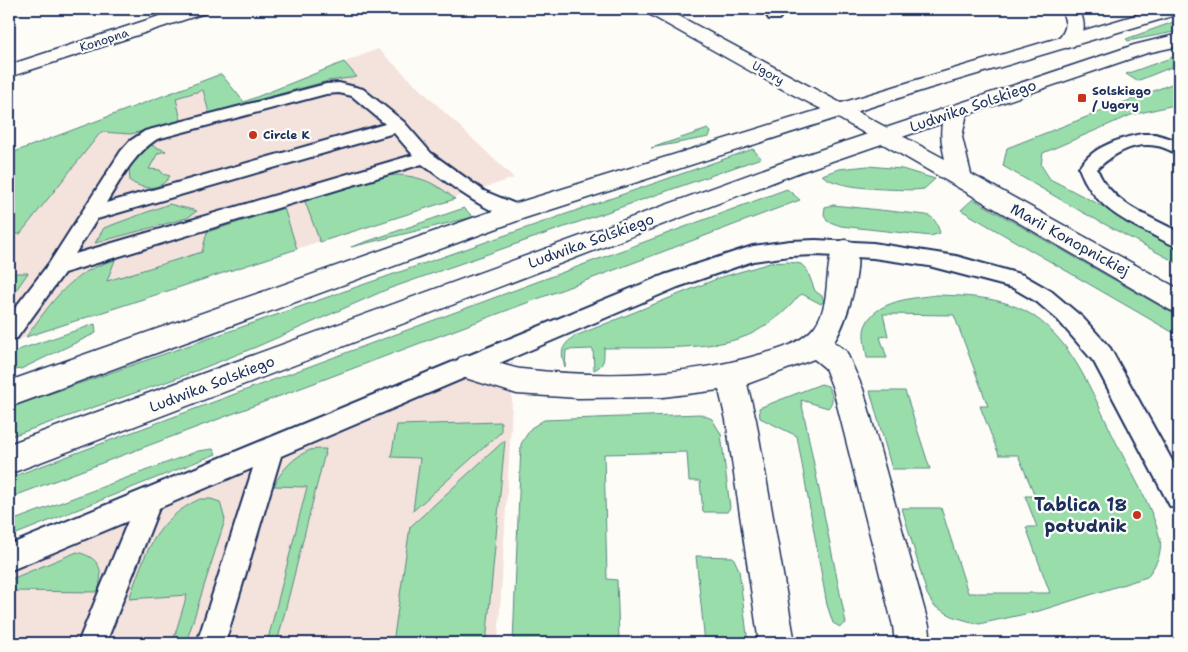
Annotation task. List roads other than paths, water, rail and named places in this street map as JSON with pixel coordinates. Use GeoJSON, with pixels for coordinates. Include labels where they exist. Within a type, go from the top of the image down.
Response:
{"type":"FeatureCollection","features":[{"type":"Feature","properties":{"kind":"street","name":"Konopna"},"geometry":{"type":"LineString","coordinates":[[9,71],[200,9]]}},
{"type":"Feature","properties":{"kind":"street","name":"Ugory"},"geometry":{"type":"LineString","coordinates":[[653,9],[791,86],[840,110],[884,135]]}},
{"type":"Feature","properties":{"kind":"street"},"geometry":{"type":"LineString","coordinates":[[1067,42],[1072,38],[1076,30],[1076,20],[1070,9]]}},
{"type":"Feature","properties":{"kind":"street"},"geometry":{"type":"LineString","coordinates":[[9,394],[516,212],[840,110],[1175,9]]}},
{"type":"Feature","properties":{"kind":"street","name":"Ludwika Solskiego"},"geometry":{"type":"LineString","coordinates":[[9,459],[395,314],[884,135],[956,113],[1132,52],[1179,40]]}},
{"type":"Feature","properties":{"kind":"street"},"geometry":{"type":"LineString","coordinates":[[956,113],[952,123],[951,137],[961,179]]}},
{"type":"Feature","properties":{"kind":"street","name":"Marii Konopnickiej"},"geometry":{"type":"LineString","coordinates":[[884,135],[1179,302]]}},
{"type":"Feature","properties":{"kind":"street"},"geometry":{"type":"LineString","coordinates":[[469,367],[512,380],[594,387],[676,384],[730,376],[786,359],[815,344],[833,320],[838,305],[845,249]]}},
{"type":"Feature","properties":{"kind":"street"},"geometry":{"type":"LineString","coordinates":[[815,344],[836,360],[848,389],[911,626],[913,643]]}},
{"type":"Feature","properties":{"kind":"street"},"geometry":{"type":"LineString","coordinates":[[730,376],[741,420],[777,643]]}},
{"type":"Feature","properties":{"kind":"lane"},"geometry":{"type":"LineString","coordinates":[[9,332],[57,267],[126,155],[136,144],[151,135],[326,89],[339,88],[357,92],[398,126],[425,157],[478,196],[516,212]]}},
{"type":"Feature","properties":{"kind":"lane"},"geometry":{"type":"LineString","coordinates":[[91,214],[398,126]]}},
{"type":"Feature","properties":{"kind":"lane"},"geometry":{"type":"LineString","coordinates":[[1179,148],[1163,141],[1135,140],[1111,149],[1088,168],[1094,185],[1113,205],[1179,240]]}},
{"type":"Feature","properties":{"kind":"lane"},"geometry":{"type":"LineString","coordinates":[[57,267],[425,157]]}},
{"type":"Feature","properties":{"kind":"lane"},"geometry":{"type":"LineString","coordinates":[[9,558],[671,281],[739,257],[785,248],[845,249],[910,255],[962,265],[1020,282],[1048,299],[1086,335],[1102,356],[1179,497]]}},
{"type":"Feature","properties":{"kind":"lane"},"geometry":{"type":"LineString","coordinates":[[211,643],[271,448]]}},
{"type":"Feature","properties":{"kind":"lane"},"geometry":{"type":"LineString","coordinates":[[92,643],[149,500]]}},
{"type":"Feature","properties":{"kind":"place","name":"Solskiego / Ugory"},"geometry":{"type":"Point","coordinates":[1082,98]}},
{"type":"Feature","properties":{"kind":"place","name":"Circle K"},"geometry":{"type":"Point","coordinates":[253,135]}},
{"type":"Feature","properties":{"kind":"place","name":"Tablica 18 południk"},"geometry":{"type":"Point","coordinates":[1137,515]}}]}
